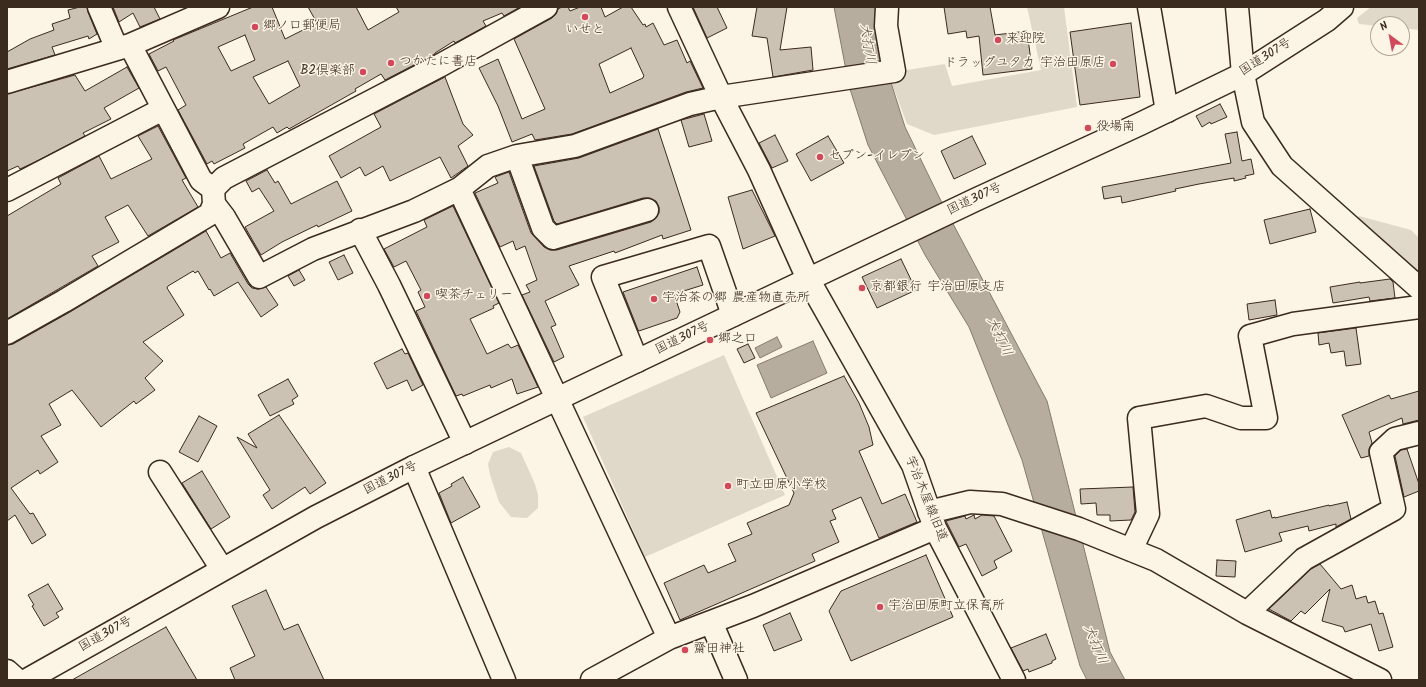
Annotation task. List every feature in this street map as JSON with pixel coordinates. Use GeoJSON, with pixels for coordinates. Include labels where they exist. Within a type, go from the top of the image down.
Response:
{"type":"FeatureCollection","features":[{"type":"Feature","properties":{"kind":"main road"},"geometry":{"type":"LineString","coordinates":[[99,7],[163,109],[201,180],[213,197],[259,277],[313,249],[360,230],[414,211],[459,189],[488,166],[517,156],[575,146],[690,104],[721,97],[894,71],[886,26],[887,7]]}},
{"type":"Feature","properties":{"kind":"main road"},"geometry":{"type":"LineString","coordinates":[[7,82],[123,47],[218,7]]}},
{"type":"Feature","properties":{"kind":"main road"},"geometry":{"type":"LineString","coordinates":[[7,333],[64,301],[210,214],[213,197],[224,178],[434,69],[546,7]]}},
{"type":"Feature","properties":{"kind":"main road","name":"宇治木屋線旧道"},"geometry":{"type":"LineString","coordinates":[[679,7],[721,97],[758,170],[808,279],[914,465],[932,520],[1014,680]]}},
{"type":"Feature","properties":{"kind":"main road"},"geometry":{"type":"LineString","coordinates":[[1149,7],[1165,103]]}},
{"type":"Feature","properties":{"kind":"main road"},"geometry":{"type":"LineString","coordinates":[[1237,7],[1243,74],[1253,122],[1282,166],[1419,288]]}},
{"type":"Feature","properties":{"kind":"main road","name":"国道307号"},"geometry":{"type":"LineString","coordinates":[[27,680],[316,517],[414,467],[976,200],[1165,103],[1243,74],[1326,20],[1342,7]]}},
{"type":"Feature","properties":{"kind":"main road"},"geometry":{"type":"LineString","coordinates":[[7,190],[163,109]]}},
{"type":"Feature","properties":{"kind":"main road"},"geometry":{"type":"LineString","coordinates":[[517,156],[543,228],[553,238],[647,210]]}},
{"type":"Feature","properties":{"kind":"main road"},"geometry":{"type":"LineString","coordinates":[[459,189],[669,638]]}},
{"type":"Feature","properties":{"kind":"main road"},"geometry":{"type":"LineString","coordinates":[[360,230],[390,285],[465,444]]}},
{"type":"Feature","properties":{"kind":"main road"},"geometry":{"type":"LineString","coordinates":[[637,361],[603,277],[709,246],[733,315]]}},
{"type":"Feature","properties":{"kind":"main road"},"geometry":{"type":"LineString","coordinates":[[1130,550],[1148,514],[1139,418],[1206,406],[1241,418],[1266,418],[1250,336],[1293,324],[1419,307]]}},
{"type":"Feature","properties":{"kind":"main road"},"geometry":{"type":"LineString","coordinates":[[1246,613],[1304,559],[1394,509],[1381,452],[1395,439],[1419,433]]}},
{"type":"Feature","properties":{"kind":"main road"},"geometry":{"type":"LineString","coordinates":[[414,467],[504,680]]}},
{"type":"Feature","properties":{"kind":"main road"},"geometry":{"type":"LineString","coordinates":[[160,472],[222,569]]}},
{"type":"Feature","properties":{"kind":"main road"},"geometry":{"type":"LineString","coordinates":[[592,680],[669,638],[753,606],[970,502],[1002,504],[1079,529],[1156,560],[1246,613],[1380,680]]}},
{"type":"Feature","properties":{"kind":"main road"},"geometry":{"type":"LineString","coordinates":[[711,622],[736,680]]}},
{"type":"Feature","properties":{"kind":"main road"},"geometry":{"type":"LineString","coordinates":[[7,671],[17,680]]}},
{"type":"Feature","properties":{"kind":"shaded area"},"geometry":{"type":"Polygon","coordinates":[[[1027,7],[1064,7],[1077,107],[934,135],[907,124],[888,73],[945,64],[952,86],[1041,70],[1027,7]]]}},
{"type":"Feature","properties":{"kind":"shaded area"},"geometry":{"type":"Polygon","coordinates":[[[1371,7],[1419,7],[1419,30],[1410,29],[1410,16],[1370,16],[1370,25],[1359,24],[1357,18],[1371,7]]]}},
{"type":"Feature","properties":{"kind":"shaded area"},"geometry":{"type":"Polygon","coordinates":[[[1359,216],[1411,230],[1419,238],[1419,273],[1356,220],[1359,216]]]}},
{"type":"Feature","properties":{"kind":"shaded area"},"geometry":{"type":"Polygon","coordinates":[[[724,355],[785,495],[645,557],[583,417],[724,355]]]}},
{"type":"Feature","properties":{"kind":"shaded area"},"geometry":{"type":"Polygon","coordinates":[[[509,447],[521,453],[535,484],[538,495],[538,508],[527,518],[511,517],[499,502],[490,475],[488,464],[493,452],[509,447]]]}},
{"type":"Feature","properties":{"kind":"water","name":"犬打川"},"geometry":{"type":"Polygon","coordinates":[[[834,7],[888,7],[888,73],[905,127],[942,203],[1047,401],[1110,652],[1125,680],[1087,680],[1080,666],[1022,460],[969,327],[925,255],[868,145],[849,86],[834,7]]]}},
{"type":"Feature","properties":{"kind":"water"},"geometry":{"type":"Polygon","coordinates":[[[777,337],[782,347],[760,358],[755,348],[777,337]]]}},
{"type":"Feature","properties":{"kind":"water"},"geometry":{"type":"Polygon","coordinates":[[[813,341],[827,373],[771,398],[757,365],[813,341]]]}},
{"type":"Feature","properties":{"kind":"building"},"geometry":{"type":"Polygon","coordinates":[[[87,7],[97,34],[89,39],[88,36],[52,47],[55,55],[7,69],[7,52],[30,39],[54,30],[52,24],[70,18],[68,10],[87,7]]]}},
{"type":"Feature","properties":{"kind":"building"},"geometry":{"type":"Polygon","coordinates":[[[113,7],[154,7],[160,19],[140,27],[133,13],[119,22],[113,7]]]}},
{"type":"Feature","properties":{"kind":"building"},"geometry":{"type":"Polygon","coordinates":[[[253,7],[272,7],[285,39],[317,23],[308,7],[356,7],[368,30],[399,12],[396,7],[520,7],[504,16],[502,13],[483,21],[486,26],[455,43],[454,41],[435,54],[385,80],[381,74],[355,89],[356,91],[289,129],[287,127],[277,133],[273,127],[243,144],[245,148],[214,164],[212,161],[207,164],[178,110],[186,105],[166,67],[158,71],[149,54],[174,41],[173,40],[253,7]],[[245,35],[218,47],[231,71],[255,60],[245,35]],[[288,61],[253,77],[269,104],[300,86],[288,61]]]}},
{"type":"Feature","properties":{"kind":"building"},"geometry":{"type":"Polygon","coordinates":[[[568,7],[570,11],[580,7],[601,7],[605,17],[623,7],[631,7],[643,25],[645,24],[646,27],[653,23],[664,45],[677,40],[687,63],[690,61],[703,88],[686,92],[572,134],[535,140],[532,134],[512,142],[498,106],[479,68],[498,59],[522,119],[545,109],[514,39],[552,18],[558,9],[568,7]],[[631,48],[599,64],[610,93],[643,78],[644,76],[631,48]]]}},
{"type":"Feature","properties":{"kind":"building"},"geometry":{"type":"Polygon","coordinates":[[[693,7],[717,7],[727,28],[707,38],[693,7]]]}},
{"type":"Feature","properties":{"kind":"building"},"geometry":{"type":"Polygon","coordinates":[[[757,7],[787,7],[780,50],[811,47],[813,70],[773,77],[767,38],[752,36],[757,7]]]}},
{"type":"Feature","properties":{"kind":"building"},"geometry":{"type":"Polygon","coordinates":[[[944,7],[990,7],[995,35],[1027,31],[1032,69],[983,75],[979,36],[967,38],[966,31],[948,34],[944,7]]]}},
{"type":"Feature","properties":{"kind":"building"},"geometry":{"type":"Polygon","coordinates":[[[1131,23],[1140,97],[1080,105],[1070,32],[1131,23]]]}},
{"type":"Feature","properties":{"kind":"building"},"geometry":{"type":"Polygon","coordinates":[[[127,67],[139,88],[104,108],[111,119],[83,133],[85,136],[35,162],[20,169],[18,166],[7,171],[7,94],[75,75],[85,91],[127,67]]]}},
{"type":"Feature","properties":{"kind":"building"},"geometry":{"type":"Polygon","coordinates":[[[445,77],[463,124],[473,135],[458,146],[468,166],[451,178],[440,157],[390,181],[383,166],[365,176],[360,167],[341,178],[329,156],[381,127],[374,114],[445,77]]]}},
{"type":"Feature","properties":{"kind":"building"},"geometry":{"type":"Polygon","coordinates":[[[1220,104],[1227,117],[1211,124],[1210,122],[1202,127],[1196,116],[1220,104]]]}},
{"type":"Feature","properties":{"kind":"building"},"geometry":{"type":"Polygon","coordinates":[[[704,114],[712,141],[689,147],[681,120],[704,114]]]}},
{"type":"Feature","properties":{"kind":"building"},"geometry":{"type":"Polygon","coordinates":[[[158,126],[186,178],[182,180],[198,207],[148,236],[128,205],[105,217],[119,242],[92,256],[98,266],[7,319],[7,216],[61,184],[58,178],[99,156],[111,179],[152,159],[138,136],[158,126]]]}},
{"type":"Feature","properties":{"kind":"building"},"geometry":{"type":"Polygon","coordinates":[[[658,129],[691,230],[663,239],[662,235],[615,253],[614,251],[569,266],[579,285],[545,301],[556,325],[551,327],[564,357],[554,362],[522,295],[530,292],[526,285],[537,280],[525,246],[516,250],[513,241],[500,247],[475,193],[498,183],[495,177],[509,172],[531,233],[544,247],[550,250],[557,250],[651,222],[659,213],[659,207],[656,201],[650,198],[643,198],[557,224],[554,221],[534,166],[579,158],[658,129]]]}},
{"type":"Feature","properties":{"kind":"building"},"geometry":{"type":"Polygon","coordinates":[[[1237,132],[1242,161],[1251,159],[1254,174],[1234,181],[1234,178],[1199,184],[1175,189],[1176,191],[1122,203],[1121,196],[1104,199],[1102,187],[1231,163],[1225,134],[1237,132]]]}},
{"type":"Feature","properties":{"kind":"building"},"geometry":{"type":"Polygon","coordinates":[[[775,135],[788,161],[772,168],[759,143],[775,135]]]}},
{"type":"Feature","properties":{"kind":"building"},"geometry":{"type":"Polygon","coordinates":[[[828,136],[844,163],[811,181],[796,154],[828,136]]]}},
{"type":"Feature","properties":{"kind":"building"},"geometry":{"type":"Polygon","coordinates":[[[972,136],[986,164],[954,179],[941,151],[972,136]]]}},
{"type":"Feature","properties":{"kind":"building"},"geometry":{"type":"Polygon","coordinates":[[[267,170],[275,183],[278,181],[291,204],[337,181],[352,211],[318,227],[317,225],[282,242],[261,255],[245,227],[274,211],[259,188],[252,192],[246,181],[267,170]]]}},
{"type":"Feature","properties":{"kind":"building"},"geometry":{"type":"Polygon","coordinates":[[[752,190],[775,236],[743,249],[728,197],[752,190]]]}},
{"type":"Feature","properties":{"kind":"building"},"geometry":{"type":"Polygon","coordinates":[[[453,206],[499,303],[493,306],[494,308],[470,319],[487,354],[508,344],[511,348],[518,345],[538,387],[517,394],[512,379],[491,388],[490,385],[463,396],[462,394],[456,396],[416,311],[425,307],[418,292],[421,290],[406,261],[394,267],[384,249],[427,227],[424,220],[453,206]]]}},
{"type":"Feature","properties":{"kind":"building"},"geometry":{"type":"Polygon","coordinates":[[[1310,209],[1316,232],[1270,244],[1264,220],[1310,209]]]}},
{"type":"Feature","properties":{"kind":"building"},"geometry":{"type":"Polygon","coordinates":[[[206,231],[221,258],[230,253],[248,284],[252,288],[258,289],[266,287],[278,305],[261,317],[238,282],[214,296],[198,271],[195,273],[193,271],[168,286],[167,288],[184,315],[143,342],[163,361],[145,378],[155,390],[136,404],[134,401],[101,427],[72,390],[49,404],[61,425],[41,436],[58,462],[40,474],[38,470],[11,488],[30,514],[33,513],[46,535],[32,544],[15,515],[7,521],[7,345],[13,344],[70,312],[206,231]]]}},
{"type":"Feature","properties":{"kind":"building"},"geometry":{"type":"Polygon","coordinates":[[[344,255],[353,273],[338,280],[329,262],[344,255]]]}},
{"type":"Feature","properties":{"kind":"building"},"geometry":{"type":"Polygon","coordinates":[[[901,259],[916,290],[877,308],[862,277],[901,259]]]}},
{"type":"Feature","properties":{"kind":"building","name":"宇治茶の郷 農産物直売所"},"geometry":{"type":"Polygon","coordinates":[[[697,267],[703,285],[674,294],[680,312],[677,318],[639,331],[623,292],[697,267]]]}},
{"type":"Feature","properties":{"kind":"building"},"geometry":{"type":"Polygon","coordinates":[[[299,270],[305,280],[294,286],[288,276],[299,270]]]}},
{"type":"Feature","properties":{"kind":"building"},"geometry":{"type":"Polygon","coordinates":[[[1390,279],[1393,282],[1395,298],[1370,301],[1369,297],[1333,303],[1330,287],[1390,279]]]}},
{"type":"Feature","properties":{"kind":"building"},"geometry":{"type":"Polygon","coordinates":[[[1275,300],[1277,315],[1249,320],[1247,304],[1275,300]]]}},
{"type":"Feature","properties":{"kind":"building"},"geometry":{"type":"Polygon","coordinates":[[[1356,328],[1361,364],[1346,366],[1344,351],[1331,353],[1329,343],[1319,345],[1318,333],[1356,328]]]}},
{"type":"Feature","properties":{"kind":"building"},"geometry":{"type":"Polygon","coordinates":[[[748,344],[755,358],[744,363],[737,349],[748,344]]]}},
{"type":"Feature","properties":{"kind":"building"},"geometry":{"type":"Polygon","coordinates":[[[402,349],[405,354],[408,353],[423,385],[412,391],[407,380],[387,389],[374,363],[402,349]]]}},
{"type":"Feature","properties":{"kind":"building"},"geometry":{"type":"Polygon","coordinates":[[[844,376],[859,403],[869,427],[873,445],[859,451],[882,504],[905,494],[917,522],[879,538],[861,497],[832,510],[836,519],[830,521],[839,542],[812,554],[815,561],[680,620],[664,583],[704,565],[708,573],[736,561],[728,544],[752,534],[747,523],[789,505],[794,493],[756,413],[844,376]]]}},
{"type":"Feature","properties":{"kind":"building"},"geometry":{"type":"Polygon","coordinates":[[[288,379],[298,396],[292,400],[294,404],[270,416],[258,395],[288,379]]]}},
{"type":"Feature","properties":{"kind":"building"},"geometry":{"type":"Polygon","coordinates":[[[1419,391],[1419,420],[1403,424],[1402,418],[1369,432],[1372,443],[1369,449],[1369,456],[1361,458],[1342,415],[1389,395],[1391,399],[1419,391]]]}},
{"type":"Feature","properties":{"kind":"building"},"geometry":{"type":"Polygon","coordinates":[[[279,415],[326,483],[310,494],[305,487],[272,509],[263,495],[270,490],[237,437],[257,448],[248,434],[279,415]]]}},
{"type":"Feature","properties":{"kind":"building"},"geometry":{"type":"Polygon","coordinates":[[[199,416],[217,426],[198,462],[179,452],[199,416]]]}},
{"type":"Feature","properties":{"kind":"building"},"geometry":{"type":"Polygon","coordinates":[[[1407,449],[1419,484],[1419,491],[1404,497],[1395,456],[1401,450],[1407,449]]]}},
{"type":"Feature","properties":{"kind":"building"},"geometry":{"type":"Polygon","coordinates":[[[202,471],[230,517],[211,529],[182,483],[202,471]]]}},
{"type":"Feature","properties":{"kind":"building"},"geometry":{"type":"Polygon","coordinates":[[[463,477],[480,507],[451,523],[439,493],[452,486],[451,484],[463,477]]]}},
{"type":"Feature","properties":{"kind":"building"},"geometry":{"type":"Polygon","coordinates":[[[1133,487],[1135,512],[1131,520],[1110,521],[1110,515],[1097,515],[1096,503],[1081,504],[1080,489],[1133,487]]]}},
{"type":"Feature","properties":{"kind":"building"},"geometry":{"type":"Polygon","coordinates":[[[1347,502],[1351,519],[1336,527],[1336,524],[1309,531],[1308,526],[1279,533],[1282,541],[1245,552],[1236,520],[1270,510],[1272,518],[1275,518],[1347,502]]]}},
{"type":"Feature","properties":{"kind":"building"},"geometry":{"type":"Polygon","coordinates":[[[974,515],[975,519],[982,515],[994,516],[1012,551],[994,561],[997,568],[982,576],[966,544],[959,547],[946,521],[965,516],[966,519],[974,515]]]}},
{"type":"Feature","properties":{"kind":"building"},"geometry":{"type":"Polygon","coordinates":[[[926,555],[953,617],[851,661],[829,611],[841,591],[926,555]]]}},
{"type":"Feature","properties":{"kind":"building"},"geometry":{"type":"Polygon","coordinates":[[[1217,560],[1236,561],[1235,577],[1216,576],[1217,560]]]}},
{"type":"Feature","properties":{"kind":"building"},"geometry":{"type":"Polygon","coordinates":[[[1320,564],[1341,589],[1352,585],[1356,599],[1366,596],[1368,603],[1375,601],[1379,614],[1383,613],[1393,647],[1379,651],[1371,624],[1345,632],[1343,627],[1322,621],[1330,589],[1305,614],[1301,611],[1291,621],[1269,609],[1311,569],[1320,564]]]}},
{"type":"Feature","properties":{"kind":"building"},"geometry":{"type":"Polygon","coordinates":[[[48,584],[63,609],[56,613],[59,617],[44,626],[32,606],[34,605],[28,595],[48,584]]]}},
{"type":"Feature","properties":{"kind":"building"},"geometry":{"type":"Polygon","coordinates":[[[266,590],[284,630],[298,624],[324,680],[235,680],[230,668],[255,656],[232,606],[266,590]]]}},
{"type":"Feature","properties":{"kind":"building"},"geometry":{"type":"Polygon","coordinates":[[[790,613],[802,640],[774,651],[763,625],[790,613]]]}},
{"type":"Feature","properties":{"kind":"building"},"geometry":{"type":"Polygon","coordinates":[[[166,627],[197,680],[72,680],[166,627]]]}},
{"type":"Feature","properties":{"kind":"building"},"geometry":{"type":"Polygon","coordinates":[[[1046,634],[1056,659],[1052,661],[1052,663],[1029,672],[1028,669],[1023,671],[1011,648],[1046,634]]]}},
{"type":"Feature","properties":{"kind":"place","name":"いせと"},"geometry":{"type":"Point","coordinates":[585,17]}},
{"type":"Feature","properties":{"kind":"place","name":"郷ノ口郵便局"},"geometry":{"type":"Point","coordinates":[255,27]}},
{"type":"Feature","properties":{"kind":"place","name":"来迎院"},"geometry":{"type":"Point","coordinates":[998,40]}},
{"type":"Feature","properties":{"kind":"place","name":"つかたに書店"},"geometry":{"type":"Point","coordinates":[391,63]}},
{"type":"Feature","properties":{"kind":"place","name":"ドラッグユタカ 宇治田原店"},"geometry":{"type":"Point","coordinates":[1113,64]}},
{"type":"Feature","properties":{"kind":"place","name":"B2倶楽部"},"geometry":{"type":"Point","coordinates":[363,72]}},
{"type":"Feature","properties":{"kind":"place","name":"役場南"},"geometry":{"type":"Point","coordinates":[1088,128]}},
{"type":"Feature","properties":{"kind":"place","name":"セブン-イレブン"},"geometry":{"type":"Point","coordinates":[820,157]}},
{"type":"Feature","properties":{"kind":"place","name":"京都銀行 宇治田原支店"},"geometry":{"type":"Point","coordinates":[862,288]}},
{"type":"Feature","properties":{"kind":"place","name":"喫茶チェリー"},"geometry":{"type":"Point","coordinates":[427,296]}},
{"type":"Feature","properties":{"kind":"place","name":"宇治茶の郷 農産物直売所"},"geometry":{"type":"Point","coordinates":[654,299]}},
{"type":"Feature","properties":{"kind":"place","name":"郷之口"},"geometry":{"type":"Point","coordinates":[710,340]}},
{"type":"Feature","properties":{"kind":"place","name":"町立田原小学校"},"geometry":{"type":"Point","coordinates":[728,486]}},
{"type":"Feature","properties":{"kind":"place","name":"宇治田原町立保育所"},"geometry":{"type":"Point","coordinates":[880,607]}},
{"type":"Feature","properties":{"kind":"place","name":"齋田神社"},"geometry":{"type":"Point","coordinates":[685,650]}}]}
